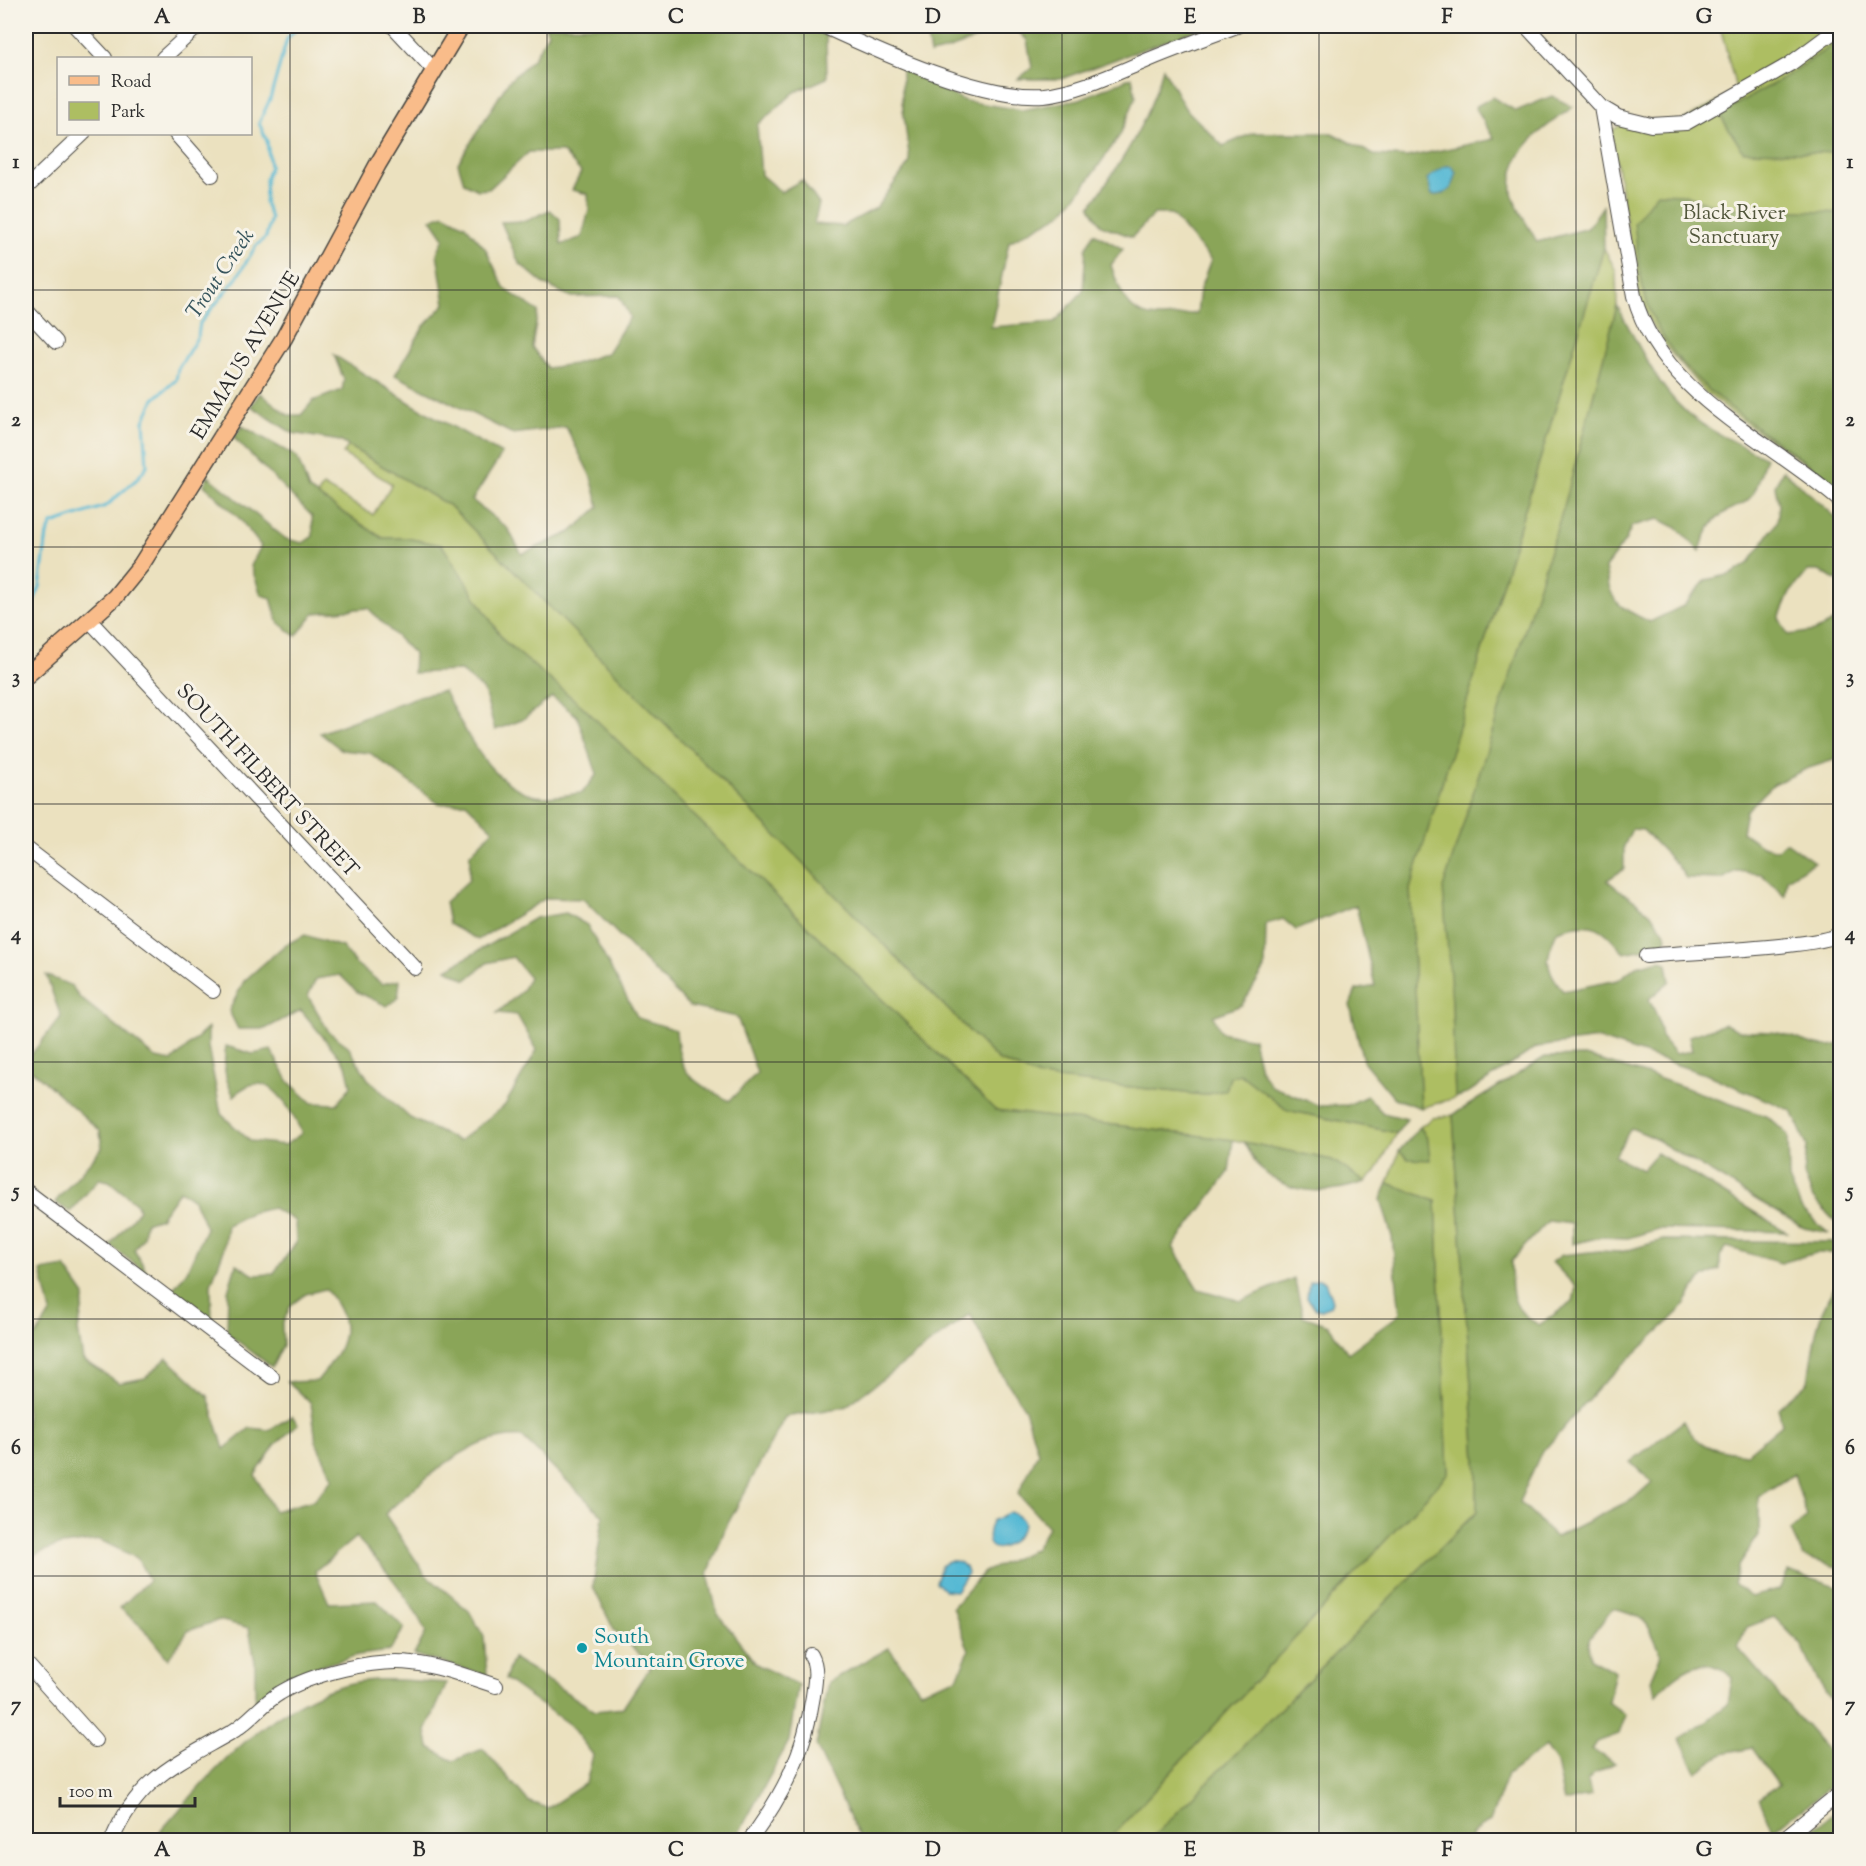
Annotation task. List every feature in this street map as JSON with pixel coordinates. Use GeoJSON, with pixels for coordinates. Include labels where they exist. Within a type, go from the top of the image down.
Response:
{"type":"FeatureCollection","features":[{"type":"Feature","properties":{"kind":"main road","name":"EMMAUS AVENUE"},"geometry":{"type":"LineString","coordinates":[[26,676],[90,621],[131,578],[288,331],[378,164],[461,26]]}},
{"type":"Feature","properties":{"kind":"street"},"geometry":{"type":"LineString","coordinates":[[75,26],[104,57]]}},
{"type":"Feature","properties":{"kind":"street"},"geometry":{"type":"LineString","coordinates":[[164,57],[198,26]]}},
{"type":"Feature","properties":{"kind":"street"},"geometry":{"type":"LineString","coordinates":[[393,26],[434,70]]}},
{"type":"Feature","properties":{"kind":"street"},"geometry":{"type":"LineString","coordinates":[[823,26],[885,53],[969,84],[1001,93],[1028,95],[1056,93],[1085,86],[1237,26]]}},
{"type":"Feature","properties":{"kind":"street"},"geometry":{"type":"LineString","coordinates":[[1526,26],[1601,107],[1617,117],[1651,125],[1686,123],[1790,64],[1840,27]]}},
{"type":"Feature","properties":{"kind":"street"},"geometry":{"type":"LineString","coordinates":[[1601,107],[1634,296],[1642,321],[1651,337],[1683,378],[1709,406],[1795,463],[1840,501]]}},
{"type":"Feature","properties":{"kind":"street"},"geometry":{"type":"LineString","coordinates":[[26,188],[82,135]]}},
{"type":"Feature","properties":{"kind":"street"},"geometry":{"type":"LineString","coordinates":[[177,135],[212,175]]}},
{"type":"Feature","properties":{"kind":"street"},"geometry":{"type":"LineString","coordinates":[[26,310],[56,342]]}},
{"type":"Feature","properties":{"kind":"street","name":"SOUTH FILBERT STREET"},"geometry":{"type":"LineString","coordinates":[[90,621],[415,968]]}},
{"type":"Feature","properties":{"kind":"street"},"geometry":{"type":"LineString","coordinates":[[26,848],[213,991]]}},
{"type":"Feature","properties":{"kind":"street"},"geometry":{"type":"LineString","coordinates":[[1646,956],[1789,944],[1831,939],[1840,934]]}},
{"type":"Feature","properties":{"kind":"street"},"geometry":{"type":"LineString","coordinates":[[26,1191],[272,1377]]}},
{"type":"Feature","properties":{"kind":"street"},"geometry":{"type":"LineString","coordinates":[[750,1840],[792,1771],[807,1736],[815,1676],[815,1663],[811,1655]]}},
{"type":"Feature","properties":{"kind":"street"},"geometry":{"type":"LineString","coordinates":[[112,1840],[126,1810],[158,1775],[232,1732],[272,1698],[295,1686],[345,1670],[409,1662],[429,1665],[496,1686]]}},
{"type":"Feature","properties":{"kind":"street"},"geometry":{"type":"LineString","coordinates":[[26,1663],[95,1740]]}},
{"type":"Feature","properties":{"kind":"street"},"geometry":{"type":"LineString","coordinates":[[1782,1840],[1840,1792]]}},
{"type":"Feature","properties":{"kind":"green space"},"geometry":{"type":"Polygon","coordinates":[[[545,26],[794,26],[826,35],[827,78],[795,92],[757,125],[761,175],[781,192],[802,180],[819,204],[814,224],[843,226],[876,208],[910,162],[902,101],[902,69],[965,101],[1022,110],[1080,99],[1132,77],[1136,97],[1120,135],[1083,188],[1061,214],[1009,242],[991,327],[1055,322],[1083,291],[1086,248],[1094,233],[1123,249],[1111,265],[1124,297],[1140,313],[1163,317],[1197,313],[1200,289],[1211,260],[1171,214],[1154,214],[1132,237],[1101,225],[1090,207],[1123,158],[1142,124],[1163,68],[1185,108],[1223,146],[1253,133],[1332,133],[1374,155],[1408,157],[1494,139],[1475,107],[1492,97],[1516,111],[1552,96],[1573,107],[1540,132],[1521,152],[1512,177],[1513,197],[1537,242],[1588,228],[1603,206],[1604,248],[1410,889],[1421,1108],[1394,1098],[1363,1061],[1350,1005],[1356,990],[1375,986],[1356,905],[1296,930],[1283,919],[1266,924],[1265,968],[1242,1005],[1213,1016],[1221,1032],[1253,1039],[1260,1069],[1271,1086],[1320,1106],[1348,1105],[1367,1096],[1383,1113],[1407,1119],[1397,1133],[1287,1110],[1240,1074],[1230,1077],[1226,1090],[1204,1095],[1039,1077],[998,1060],[450,506],[340,441],[292,433],[251,406],[260,393],[288,415],[301,415],[313,401],[342,390],[344,380],[334,355],[417,407],[502,454],[472,500],[508,529],[522,554],[571,532],[599,507],[591,477],[566,427],[513,434],[395,375],[424,326],[445,304],[437,253],[444,238],[431,219],[444,214],[465,225],[485,248],[505,289],[538,311],[532,347],[547,368],[574,364],[607,353],[630,317],[619,296],[571,297],[544,284],[519,263],[501,222],[526,221],[550,210],[560,219],[561,245],[582,237],[589,210],[588,194],[572,190],[581,172],[563,152],[529,152],[489,189],[478,190],[464,183],[458,163],[508,82],[533,59],[548,33],[545,26]]]}},
{"type":"Feature","properties":{"kind":"green space"},"geometry":{"type":"Polygon","coordinates":[[[925,26],[1207,26],[1061,79],[1018,79],[1032,68],[1027,40],[1013,27],[930,54],[925,26]]]}},
{"type":"Feature","properties":{"kind":"green space"},"geometry":{"type":"Polygon","coordinates":[[[1720,26],[1835,26],[1736,89],[1720,26]]]}},
{"type":"Feature","properties":{"kind":"green space","name":"Black River Sanctuary"},"geometry":{"type":"Polygon","coordinates":[[[1840,33],[1840,492],[1813,469],[1731,413],[1703,390],[1665,346],[1649,320],[1639,295],[1612,136],[1613,130],[1622,124],[1666,130],[1840,33]]]}},
{"type":"Feature","properties":{"kind":"green space"},"geometry":{"type":"Polygon","coordinates":[[[1840,40],[1840,153],[1743,151],[1719,114],[1782,79],[1840,40]]]}},
{"type":"Feature","properties":{"kind":"green space","name":"Black River Sanctuary"},"geometry":{"type":"Polygon","coordinates":[[[1657,193],[1682,194],[1719,207],[1840,213],[1840,488],[1734,411],[1685,366],[1665,341],[1651,313],[1644,291],[1634,223],[1657,193]]]}},
{"type":"Feature","properties":{"kind":"green space"},"geometry":{"type":"Polygon","coordinates":[[[1604,248],[1616,271],[1617,306],[1565,503],[1452,1002],[1455,1098],[1421,1108],[1410,889],[1604,248]]]}},
{"type":"Feature","properties":{"kind":"green space"},"geometry":{"type":"Polygon","coordinates":[[[1617,306],[1651,368],[1671,397],[1696,420],[1713,431],[1766,458],[1751,497],[1714,522],[1704,538],[1700,551],[1677,528],[1659,519],[1632,526],[1625,541],[1605,568],[1613,597],[1623,608],[1650,622],[1683,606],[1706,580],[1732,574],[1749,563],[1777,522],[1779,505],[1775,486],[1783,470],[1840,521],[1840,582],[1819,571],[1808,571],[1789,594],[1779,618],[1788,635],[1815,631],[1840,618],[1840,758],[1806,769],[1774,784],[1746,811],[1742,832],[1762,846],[1777,850],[1786,842],[1814,862],[1787,879],[1785,896],[1761,874],[1736,871],[1722,879],[1686,878],[1677,865],[1643,830],[1632,829],[1624,846],[1624,869],[1607,880],[1655,918],[1667,937],[1662,946],[1624,953],[1609,936],[1596,927],[1569,927],[1557,931],[1548,962],[1552,975],[1563,991],[1618,980],[1636,966],[1661,960],[1667,964],[1670,981],[1649,999],[1658,1018],[1661,1037],[1675,1054],[1692,1051],[1689,1036],[1725,1024],[1744,1031],[1781,1033],[1822,1046],[1840,1044],[1840,1227],[1813,1198],[1804,1175],[1807,1146],[1792,1111],[1708,1075],[1598,1039],[1537,1047],[1466,1094],[1455,1098],[1452,1002],[1443,888],[1565,503],[1617,306]]]}},
{"type":"Feature","properties":{"kind":"green space"},"geometry":{"type":"Polygon","coordinates":[[[242,426],[297,457],[309,490],[382,538],[406,538],[442,545],[504,641],[583,707],[995,1110],[1233,1140],[1229,1172],[1173,1247],[1198,1289],[1241,1301],[1294,1278],[1303,1316],[1328,1325],[1348,1353],[1400,1314],[1392,1237],[1381,1199],[1388,1183],[1436,1201],[1448,1473],[1108,1840],[861,1840],[816,1746],[828,1682],[889,1648],[920,1691],[957,1678],[969,1651],[953,1607],[984,1572],[1035,1549],[1048,1527],[1018,1494],[1038,1453],[1025,1409],[1001,1373],[970,1314],[845,1407],[785,1417],[725,1529],[708,1574],[717,1613],[756,1664],[798,1685],[789,1741],[735,1840],[146,1840],[159,1833],[239,1748],[284,1712],[337,1687],[364,1681],[447,1683],[426,1731],[429,1747],[453,1761],[483,1749],[529,1802],[548,1808],[586,1783],[593,1755],[570,1725],[505,1679],[513,1658],[595,1711],[623,1708],[651,1665],[614,1630],[593,1587],[603,1516],[522,1437],[503,1438],[465,1451],[430,1475],[385,1514],[425,1574],[469,1611],[484,1637],[487,1675],[414,1655],[426,1632],[395,1582],[356,1537],[315,1571],[329,1603],[377,1601],[404,1628],[390,1651],[358,1655],[306,1670],[255,1700],[255,1662],[249,1628],[219,1620],[188,1631],[168,1659],[144,1629],[120,1608],[149,1580],[137,1558],[100,1540],[56,1546],[26,1559],[26,1337],[36,1336],[51,1312],[41,1271],[65,1267],[85,1296],[78,1330],[83,1360],[119,1383],[145,1378],[167,1358],[208,1396],[224,1449],[250,1428],[269,1430],[292,1416],[298,1424],[275,1445],[255,1475],[274,1511],[314,1500],[333,1478],[316,1442],[311,1403],[287,1382],[317,1381],[335,1357],[344,1335],[341,1313],[325,1289],[306,1294],[291,1305],[282,1325],[283,1345],[272,1367],[227,1333],[228,1291],[236,1264],[254,1275],[273,1274],[296,1243],[295,1221],[273,1208],[250,1213],[227,1225],[223,1252],[211,1284],[212,1324],[170,1293],[187,1271],[206,1228],[194,1200],[180,1190],[160,1218],[145,1223],[143,1237],[134,1250],[149,1275],[110,1245],[139,1210],[137,1204],[109,1181],[99,1179],[70,1212],[55,1202],[102,1148],[100,1131],[34,1072],[26,1070],[26,1061],[61,1017],[46,975],[72,986],[79,997],[156,1058],[172,1061],[208,1028],[208,1047],[221,1114],[250,1141],[285,1145],[302,1133],[283,1100],[275,1091],[266,1086],[256,1084],[246,1087],[234,1096],[225,1072],[226,1046],[253,1054],[271,1050],[289,1082],[312,1103],[337,1104],[351,1086],[346,1065],[301,1010],[265,1029],[238,1029],[229,1011],[244,981],[285,945],[305,935],[342,947],[355,963],[382,984],[400,980],[398,998],[387,1006],[357,992],[340,975],[316,979],[308,996],[329,1032],[348,1046],[368,1079],[410,1118],[459,1141],[505,1105],[537,1050],[517,1015],[497,1013],[522,991],[529,977],[513,957],[487,963],[466,980],[447,969],[535,918],[566,913],[587,925],[638,1018],[676,1030],[680,1058],[689,1075],[696,1081],[729,1101],[757,1073],[737,1017],[690,1007],[583,899],[546,898],[478,940],[449,924],[445,902],[469,880],[470,854],[493,830],[466,803],[439,804],[370,753],[342,750],[320,733],[422,695],[444,691],[470,739],[491,768],[504,780],[519,789],[536,796],[553,797],[582,793],[597,774],[577,716],[552,697],[522,720],[495,730],[484,691],[461,671],[413,673],[414,654],[368,608],[315,613],[296,636],[278,622],[271,598],[261,595],[251,566],[261,546],[240,519],[204,485],[208,476],[286,539],[303,543],[313,536],[312,516],[234,438],[242,426]]]}},
{"type":"Feature","properties":{"kind":"green space"},"geometry":{"type":"Polygon","coordinates":[[[348,446],[450,506],[998,1060],[1039,1077],[1204,1095],[1226,1090],[1230,1077],[1240,1074],[1287,1110],[1397,1133],[1375,1173],[1365,1182],[1332,1160],[1233,1140],[995,1110],[583,707],[504,641],[442,546],[406,538],[383,538],[317,496],[323,486],[373,515],[392,484],[343,454],[348,446]]]}},
{"type":"Feature","properties":{"kind":"green space"},"geometry":{"type":"Polygon","coordinates":[[[1585,1056],[1655,1077],[1768,1117],[1788,1135],[1789,1179],[1801,1208],[1828,1233],[1804,1228],[1650,1136],[1631,1128],[1615,1156],[1642,1170],[1657,1153],[1787,1232],[1658,1229],[1628,1238],[1601,1237],[1572,1244],[1572,1224],[1548,1221],[1511,1261],[1514,1299],[1522,1313],[1529,1319],[1539,1325],[1573,1301],[1576,1287],[1552,1262],[1562,1255],[1599,1251],[1621,1252],[1663,1240],[1840,1242],[1840,1253],[1815,1253],[1781,1263],[1727,1247],[1720,1256],[1720,1269],[1701,1279],[1679,1312],[1598,1388],[1540,1455],[1519,1502],[1556,1537],[1633,1499],[1652,1482],[1630,1462],[1684,1421],[1695,1438],[1709,1447],[1746,1454],[1782,1424],[1778,1408],[1808,1382],[1821,1315],[1840,1280],[1840,1568],[1803,1557],[1791,1531],[1807,1517],[1794,1474],[1759,1496],[1759,1535],[1739,1565],[1734,1584],[1751,1597],[1779,1590],[1788,1571],[1840,1588],[1840,1715],[1816,1677],[1801,1644],[1774,1617],[1747,1627],[1737,1647],[1831,1755],[1840,1777],[1807,1806],[1772,1830],[1759,1798],[1779,1785],[1752,1748],[1723,1754],[1696,1772],[1680,1738],[1703,1724],[1728,1704],[1732,1678],[1712,1665],[1692,1667],[1673,1678],[1657,1695],[1651,1681],[1661,1654],[1653,1634],[1640,1618],[1613,1608],[1589,1639],[1590,1658],[1615,1672],[1608,1702],[1626,1715],[1619,1734],[1597,1742],[1592,1750],[1615,1763],[1596,1773],[1588,1781],[1591,1795],[1564,1802],[1556,1763],[1545,1747],[1507,1775],[1490,1821],[1471,1835],[1471,1840],[1150,1840],[1477,1511],[1477,1475],[1453,1115],[1545,1057],[1585,1056]]]}},
{"type":"Feature","properties":{"kind":"green space"},"geometry":{"type":"Polygon","coordinates":[[[1453,1115],[1477,1475],[1477,1511],[1150,1840],[1108,1840],[1448,1473],[1436,1201],[1388,1183],[1399,1151],[1409,1159],[1428,1140],[1420,1127],[1432,1118],[1453,1115]]]}},
{"type":"Feature","properties":{"kind":"green space"},"geometry":{"type":"Polygon","coordinates":[[[1420,1127],[1428,1140],[1430,1160],[1408,1159],[1399,1151],[1420,1127]]]}},
{"type":"Feature","properties":{"kind":"green space"},"geometry":{"type":"Polygon","coordinates":[[[1244,1142],[1332,1160],[1365,1182],[1325,1191],[1299,1189],[1286,1185],[1259,1167],[1244,1142]]]}},
{"type":"Feature","properties":{"kind":"green space"},"geometry":{"type":"Polygon","coordinates":[[[1840,1808],[1840,1840],[1817,1840],[1814,1829],[1840,1808]]]}},
{"type":"Feature","properties":{"kind":"water"},"geometry":{"type":"Polygon","coordinates":[[[1445,166],[1451,166],[1456,172],[1454,182],[1446,192],[1432,195],[1427,179],[1445,166]]]}},
{"type":"Feature","properties":{"kind":"water"},"geometry":{"type":"Polygon","coordinates":[[[1319,1279],[1325,1282],[1332,1301],[1330,1306],[1322,1310],[1316,1309],[1307,1298],[1309,1282],[1319,1279]]]}},
{"type":"Feature","properties":{"kind":"water"},"geometry":{"type":"Polygon","coordinates":[[[1010,1512],[1021,1518],[1024,1524],[1019,1534],[1005,1547],[992,1547],[989,1534],[992,1521],[1010,1512]]]}},
{"type":"Feature","properties":{"kind":"water"},"geometry":{"type":"Polygon","coordinates":[[[948,1561],[961,1563],[966,1570],[967,1574],[956,1591],[944,1590],[936,1582],[941,1566],[948,1561]]]}},
{"type":"Feature","properties":{"kind":"waterway","name":"Trout Creek"},"geometry":{"type":"LineString","coordinates":[[26,619],[40,587],[47,534],[52,524],[106,506],[137,479],[147,466],[144,421],[154,399],[176,380],[178,369],[198,336],[200,323],[236,279],[256,246],[266,237],[271,218],[265,203],[266,178],[270,167],[267,141],[259,123],[270,99],[287,39],[299,26]]}},
{"type":"Feature","properties":{"kind":"place","name":"South Mountain Grove"},"geometry":{"type":"Point","coordinates":[582,1648]}}]}
